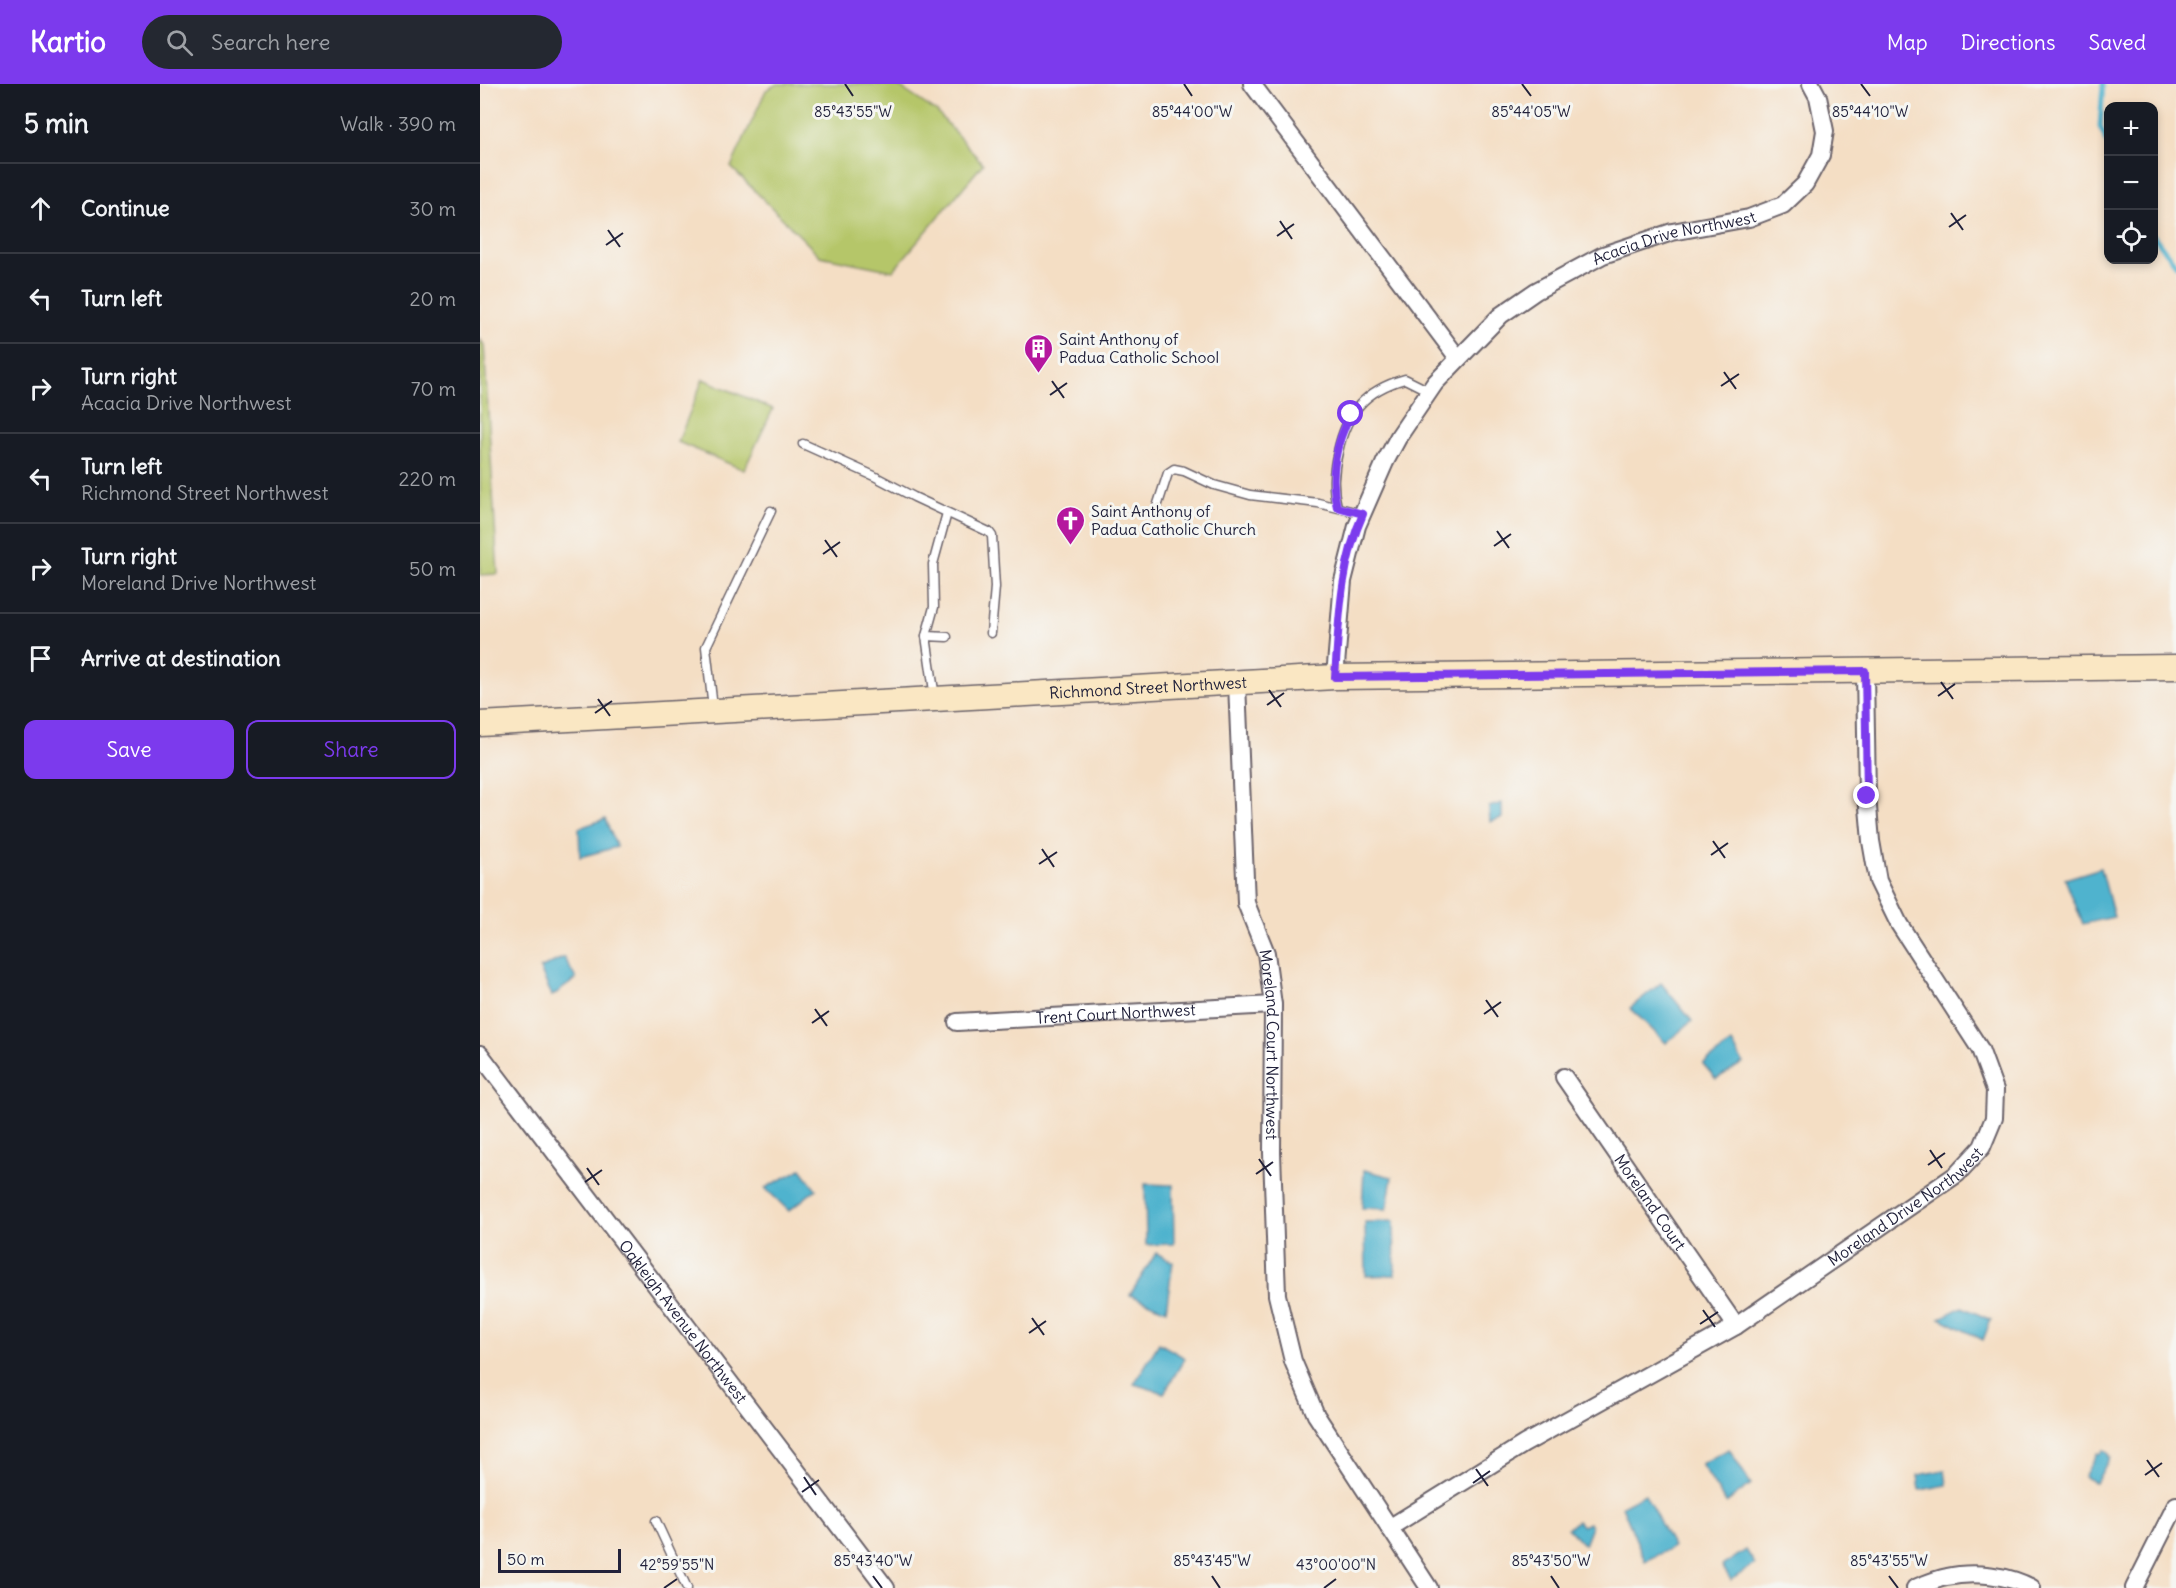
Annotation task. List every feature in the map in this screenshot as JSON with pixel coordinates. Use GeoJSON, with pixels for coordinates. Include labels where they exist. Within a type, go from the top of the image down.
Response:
{"type":"FeatureCollection","features":[{"type":"Feature","properties":{"kind":"street"},"geometry":{"type":"LineString","coordinates":[[1252,84],[1458,358]]}},
{"type":"Feature","properties":{"kind":"street","name":"Acacia Drive Northwest"},"geometry":{"type":"LineString","coordinates":[[1335,677],[1343,581],[1357,526],[1399,436],[1430,391],[1458,358],[1501,315],[1536,291],[1603,255],[1672,232],[1749,218],[1783,205],[1805,184],[1821,155],[1825,131],[1818,97],[1811,84]]}},
{"type":"Feature","properties":{"kind":"street","name":"Richmond Street Northwest"},"geometry":{"type":"LineString","coordinates":[[480,724],[1335,677],[2176,667]]}},
{"type":"Feature","properties":{"kind":"street","name":"Moreland Drive Northwest"},"geometry":{"type":"LineString","coordinates":[[1389,1528],[1524,1444],[1736,1326],[1957,1174],[1982,1147],[1994,1118],[1995,1090],[1980,1049],[1899,924],[1878,881],[1871,841],[1867,796],[1865,671]]}},
{"type":"Feature","properties":{"kind":"street","name":"Moreland Court Northwest"},"geometry":{"type":"LineString","coordinates":[[1237,683],[1246,903],[1266,953],[1273,1005],[1272,1153],[1277,1295],[1293,1361],[1316,1415],[1429,1588]]}},
{"type":"Feature","properties":{"kind":"street","name":"Trent Court Northwest"},"geometry":{"type":"LineString","coordinates":[[957,1022],[1273,1005]]}},
{"type":"Feature","properties":{"kind":"street","name":"Oakleigh Avenue Northwest"},"geometry":{"type":"LineString","coordinates":[[480,1054],[886,1588]]}},
{"type":"Feature","properties":{"kind":"street","name":"Moreland Court"},"geometry":{"type":"LineString","coordinates":[[1564,1077],[1736,1326]]}},
{"type":"Feature","properties":{"kind":"street"},"geometry":{"type":"LineString","coordinates":[[2134,1588],[2176,1505]]}},
{"type":"Feature","properties":{"kind":"street"},"geometry":{"type":"LineString","coordinates":[[1915,1588],[1945,1577],[1975,1575],[2003,1578],[2032,1588]]}},
{"type":"Feature","properties":{"kind":"lane"},"geometry":{"type":"LineString","coordinates":[[1337,507],[1334,471],[1343,429],[1351,414],[1361,402],[1383,387],[1397,381],[1405,379],[1430,391]]}},
{"type":"Feature","properties":{"kind":"lane"},"geometry":{"type":"LineString","coordinates":[[803,444],[985,529],[992,536],[995,587],[991,633]]}},
{"type":"Feature","properties":{"kind":"lane"},"geometry":{"type":"LineString","coordinates":[[1157,507],[1168,473],[1173,469],[1184,471],[1214,485],[1250,495],[1337,507],[1363,514]]}},
{"type":"Feature","properties":{"kind":"lane"},"geometry":{"type":"LineString","coordinates":[[714,711],[706,647],[771,511]]}},
{"type":"Feature","properties":{"kind":"lane"},"geometry":{"type":"LineString","coordinates":[[935,699],[926,636],[934,607],[933,564],[947,513]]}},
{"type":"Feature","properties":{"kind":"lane"},"geometry":{"type":"LineString","coordinates":[[926,636],[947,637]]}},
{"type":"Feature","properties":{"kind":"lane"},"geometry":{"type":"LineString","coordinates":[[656,1521],[687,1588]]}},
{"type":"Feature","properties":{"kind":"green space"},"geometry":{"type":"Polygon","coordinates":[[[777,84],[895,84],[937,112],[983,164],[893,271],[820,256],[731,167],[766,90],[777,84]]]}},
{"type":"Feature","properties":{"kind":"green space"},"geometry":{"type":"Polygon","coordinates":[[[480,339],[484,345],[498,574],[480,575],[480,339]]]}},
{"type":"Feature","properties":{"kind":"green space"},"geometry":{"type":"Polygon","coordinates":[[[703,379],[773,409],[744,470],[678,442],[703,379]]]}},
{"type":"Feature","properties":{"kind":"water"},"geometry":{"type":"Polygon","coordinates":[[[1502,803],[1502,818],[1490,822],[1489,807],[1502,803]]]}},
{"type":"Feature","properties":{"kind":"water"},"geometry":{"type":"Polygon","coordinates":[[[605,819],[617,847],[580,857],[579,828],[605,819]]]}},
{"type":"Feature","properties":{"kind":"water"},"geometry":{"type":"Polygon","coordinates":[[[2101,868],[2114,917],[2083,924],[2065,879],[2101,868]]]}},
{"type":"Feature","properties":{"kind":"water"},"geometry":{"type":"Polygon","coordinates":[[[564,957],[576,979],[552,996],[540,969],[564,957]]]}},
{"type":"Feature","properties":{"kind":"water"},"geometry":{"type":"Polygon","coordinates":[[[1661,983],[1692,1021],[1666,1043],[1630,1008],[1661,983]]]}},
{"type":"Feature","properties":{"kind":"water"},"geometry":{"type":"Polygon","coordinates":[[[1732,1043],[1743,1063],[1716,1079],[1703,1064],[1732,1043]]]}},
{"type":"Feature","properties":{"kind":"water"},"geometry":{"type":"Polygon","coordinates":[[[801,1169],[816,1189],[789,1211],[765,1188],[801,1169]]]}},
{"type":"Feature","properties":{"kind":"water"},"geometry":{"type":"Polygon","coordinates":[[[1364,1170],[1392,1177],[1387,1209],[1362,1208],[1364,1170]]]}},
{"type":"Feature","properties":{"kind":"water"},"geometry":{"type":"Polygon","coordinates":[[[1145,1184],[1173,1185],[1174,1244],[1146,1245],[1145,1184]]]}},
{"type":"Feature","properties":{"kind":"water"},"geometry":{"type":"Polygon","coordinates":[[[1394,1221],[1395,1275],[1366,1276],[1365,1222],[1394,1221]]]}},
{"type":"Feature","properties":{"kind":"water"},"geometry":{"type":"Polygon","coordinates":[[[1156,1253],[1173,1262],[1166,1310],[1130,1295],[1156,1253]]]}},
{"type":"Feature","properties":{"kind":"water"},"geometry":{"type":"Polygon","coordinates":[[[1962,1307],[1991,1320],[1983,1340],[1940,1318],[1962,1307]]]}},
{"type":"Feature","properties":{"kind":"water"},"geometry":{"type":"Polygon","coordinates":[[[1159,1343],[1185,1358],[1164,1393],[1134,1384],[1159,1343]]]}},
{"type":"Feature","properties":{"kind":"water"},"geometry":{"type":"Polygon","coordinates":[[[1729,1449],[1751,1484],[1726,1503],[1701,1464],[1729,1449]]]}},
{"type":"Feature","properties":{"kind":"water"},"geometry":{"type":"Polygon","coordinates":[[[2103,1450],[2110,1457],[2096,1483],[2084,1477],[2097,1453],[2101,1454],[2103,1450]]]}},
{"type":"Feature","properties":{"kind":"water"},"geometry":{"type":"Polygon","coordinates":[[[1945,1470],[1947,1485],[1920,1490],[1918,1475],[1945,1470]]]}},
{"type":"Feature","properties":{"kind":"water"},"geometry":{"type":"Polygon","coordinates":[[[1645,1494],[1673,1547],[1645,1561],[1622,1506],[1645,1494]]]}},
{"type":"Feature","properties":{"kind":"water"},"geometry":{"type":"Polygon","coordinates":[[[1577,1521],[1583,1526],[1589,1523],[1591,1527],[1584,1545],[1568,1528],[1577,1521]]]}},
{"type":"Feature","properties":{"kind":"water"},"geometry":{"type":"Polygon","coordinates":[[[1746,1550],[1755,1564],[1731,1580],[1722,1566],[1746,1550]]]}},
{"type":"Feature","properties":{"kind":"waterway"},"geometry":{"type":"LineString","coordinates":[[2103,84],[2100,127],[2104,136]]}},
{"type":"Feature","properties":{"kind":"waterway"},"geometry":{"type":"LineString","coordinates":[[2158,241],[2176,265]]}},
{"type":"Feature","properties":{"kind":"place","name":"Saint Anthony of Padua Catholic School"},"geometry":{"type":"Point","coordinates":[1038,374]}},
{"type":"Feature","properties":{"kind":"place","name":"Saint Anthony of Padua Catholic Church"},"geometry":{"type":"Point","coordinates":[1070,546]}},
{"type":"Feature","properties":{"kind":"route"},"geometry":{"type":"LineString","coordinates":[[1351,414],[1343,429],[1339,446],[1334,471],[1334,490],[1337,507],[1363,514],[1357,526],[1343,581],[1335,677],[1865,671],[1867,796]]}}]}
